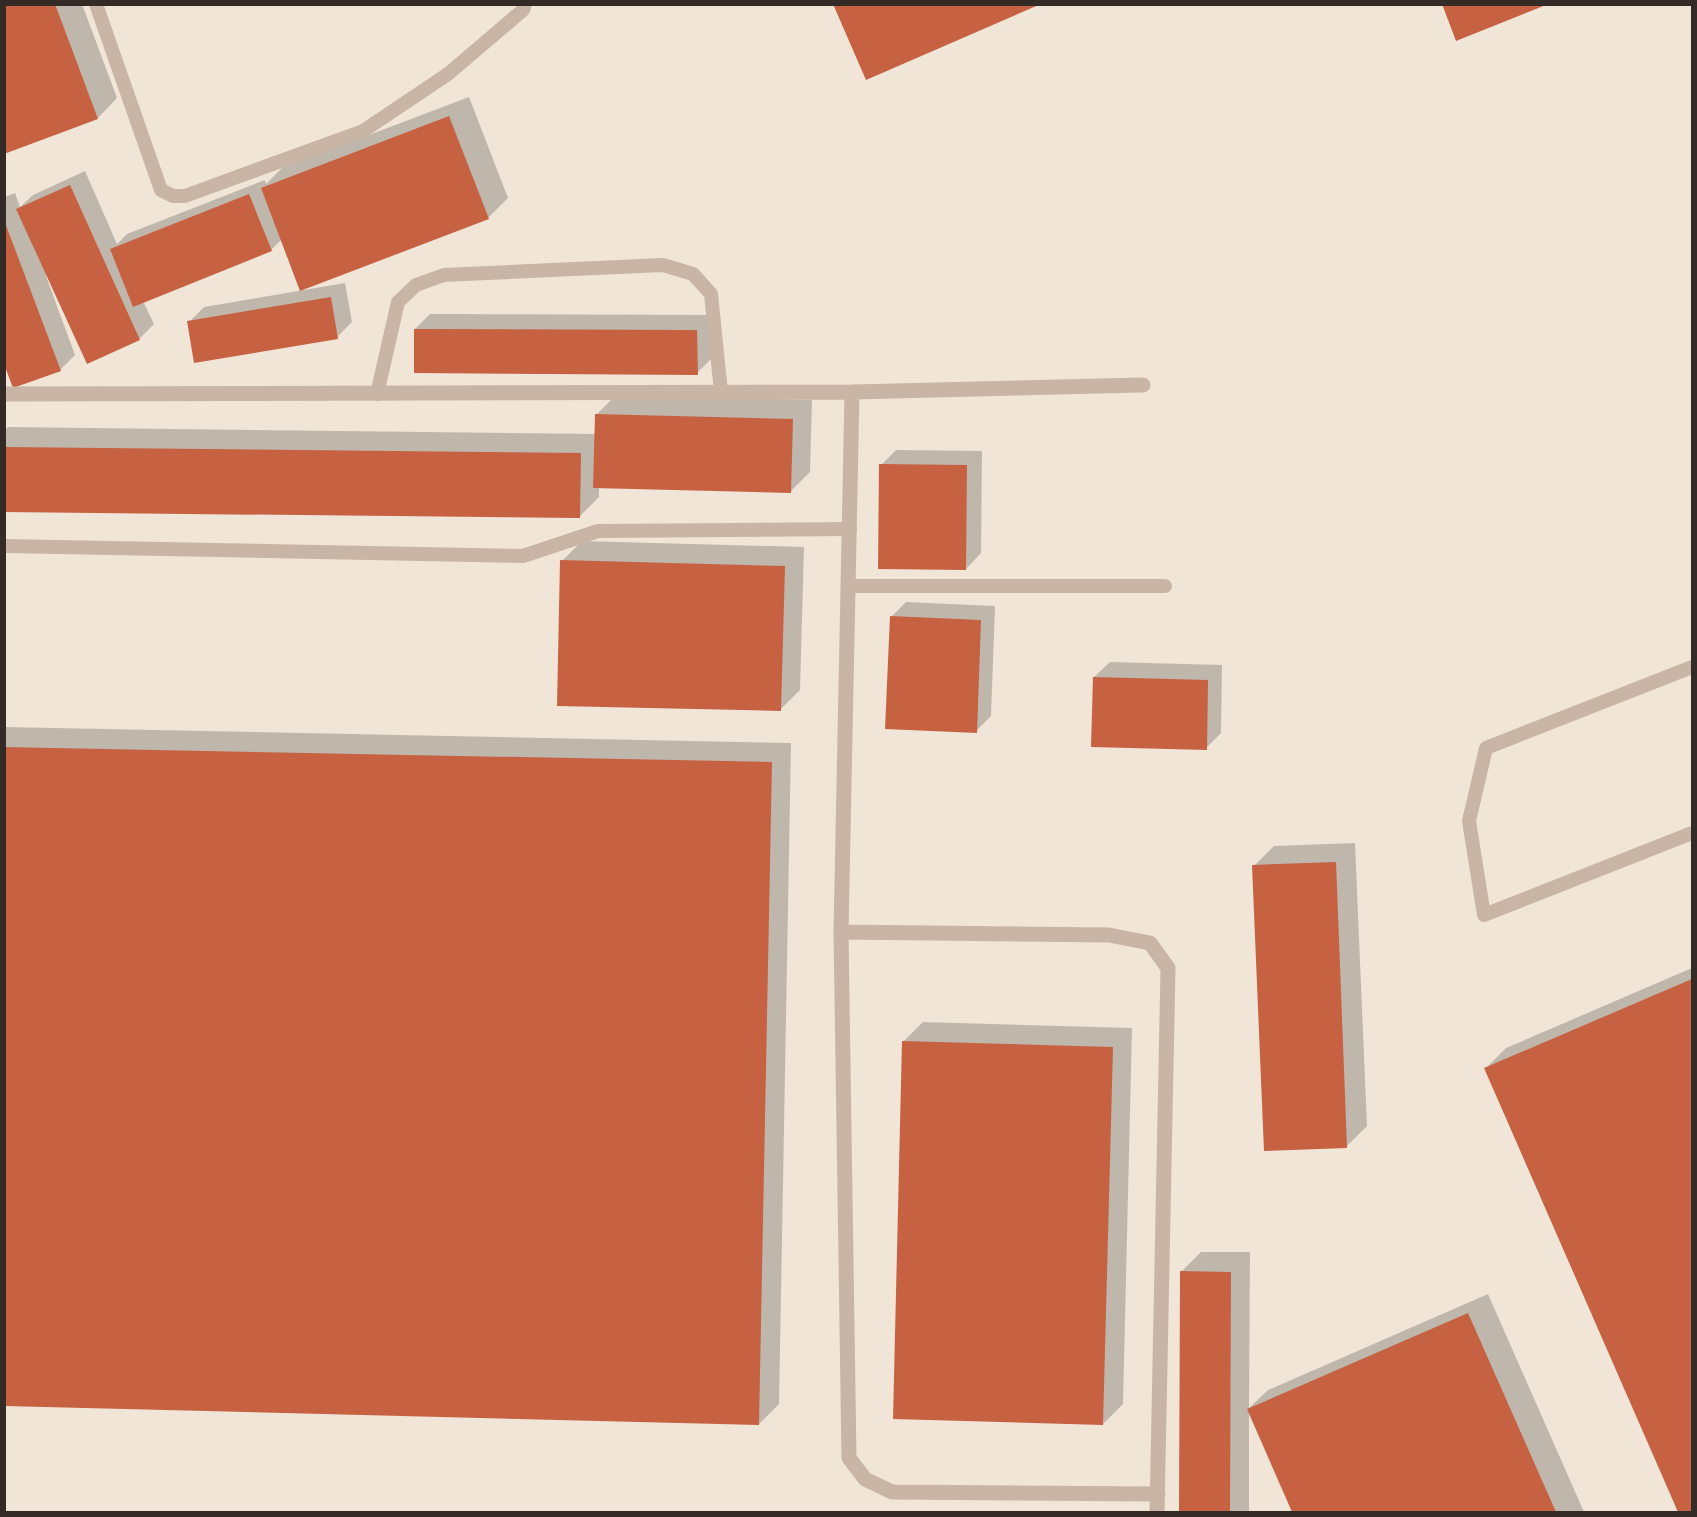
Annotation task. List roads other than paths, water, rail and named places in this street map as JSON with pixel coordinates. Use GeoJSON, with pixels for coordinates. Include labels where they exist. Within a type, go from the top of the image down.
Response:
{"type":"FeatureCollection","features":[{"type":"Feature","properties":{"kind":"street"},"geometry":{"type":"LineString","coordinates":[[4,394],[852,392],[1143,385]]}},
{"type":"Feature","properties":{"kind":"street"},"geometry":{"type":"LineString","coordinates":[[852,392],[841,932],[849,1458],[865,1479],[892,1492],[1158,1494]]}},
{"type":"Feature","properties":{"kind":"street"},"geometry":{"type":"LineString","coordinates":[[841,932],[1109,935],[1150,943],[1168,968],[1157,1512]]}},
{"type":"Feature","properties":{"kind":"lane"},"geometry":{"type":"LineString","coordinates":[[96,4],[161,190],[173,196],[185,196],[363,131],[448,75],[523,10],[525,4]]}},
{"type":"Feature","properties":{"kind":"lane"},"geometry":{"type":"LineString","coordinates":[[377,394],[398,302],[416,285],[444,275],[663,265],[693,274],[711,294],[721,392]]}},
{"type":"Feature","properties":{"kind":"lane"},"geometry":{"type":"LineString","coordinates":[[4,546],[523,556],[598,531],[850,529]]}},
{"type":"Feature","properties":{"kind":"lane"},"geometry":{"type":"LineString","coordinates":[[849,586],[1165,586]]}},
{"type":"Feature","properties":{"kind":"lane"},"geometry":{"type":"LineString","coordinates":[[1692,667],[1486,748],[1468,821],[1484,915],[1692,833]]}}]}
